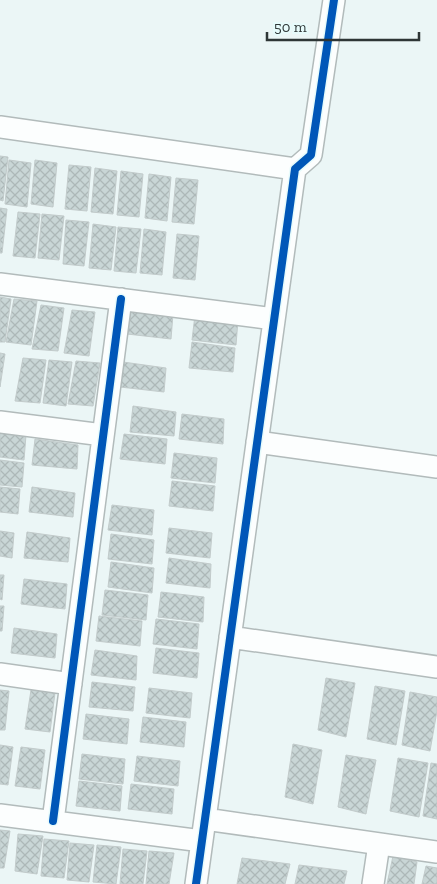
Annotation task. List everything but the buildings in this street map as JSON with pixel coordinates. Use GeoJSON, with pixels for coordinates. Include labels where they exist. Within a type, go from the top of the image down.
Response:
{"type":"FeatureCollection","features":[{"type":"Feature","properties":{"kind":"street"},"geometry":{"type":"LineString","coordinates":[[196,884],[295,169],[311,155],[334,0]]}},
{"type":"Feature","properties":{"kind":"street"},"geometry":{"type":"LineString","coordinates":[[0,128],[295,169]]}},
{"type":"Feature","properties":{"kind":"street"},"geometry":{"type":"LineString","coordinates":[[0,284],[274,320]]}},
{"type":"Feature","properties":{"kind":"street"},"geometry":{"type":"LineString","coordinates":[[53,821],[121,299]]}},
{"type":"Feature","properties":{"kind":"street"},"geometry":{"type":"LineString","coordinates":[[0,422],[103,435]]}},
{"type":"Feature","properties":{"kind":"street"},"geometry":{"type":"LineString","coordinates":[[257,442],[437,467]]}},
{"type":"Feature","properties":{"kind":"street"},"geometry":{"type":"LineString","coordinates":[[230,637],[437,667]]}},
{"type":"Feature","properties":{"kind":"street"},"geometry":{"type":"LineString","coordinates":[[0,674],[71,684]]}},
{"type":"Feature","properties":{"kind":"street"},"geometry":{"type":"LineString","coordinates":[[0,814],[202,841]]}},
{"type":"Feature","properties":{"kind":"street"},"geometry":{"type":"LineString","coordinates":[[205,819],[437,852]]}},
{"type":"Feature","properties":{"kind":"street"},"geometry":{"type":"LineString","coordinates":[[374,884],[379,844]]}},
{"type":"Feature","properties":{"kind":"cycle path"},"geometry":{"type":"LineString","coordinates":[[196,884],[295,169],[311,155],[334,0]]}},
{"type":"Feature","properties":{"kind":"cycle path"},"geometry":{"type":"LineString","coordinates":[[53,821],[121,299]]}}]}
